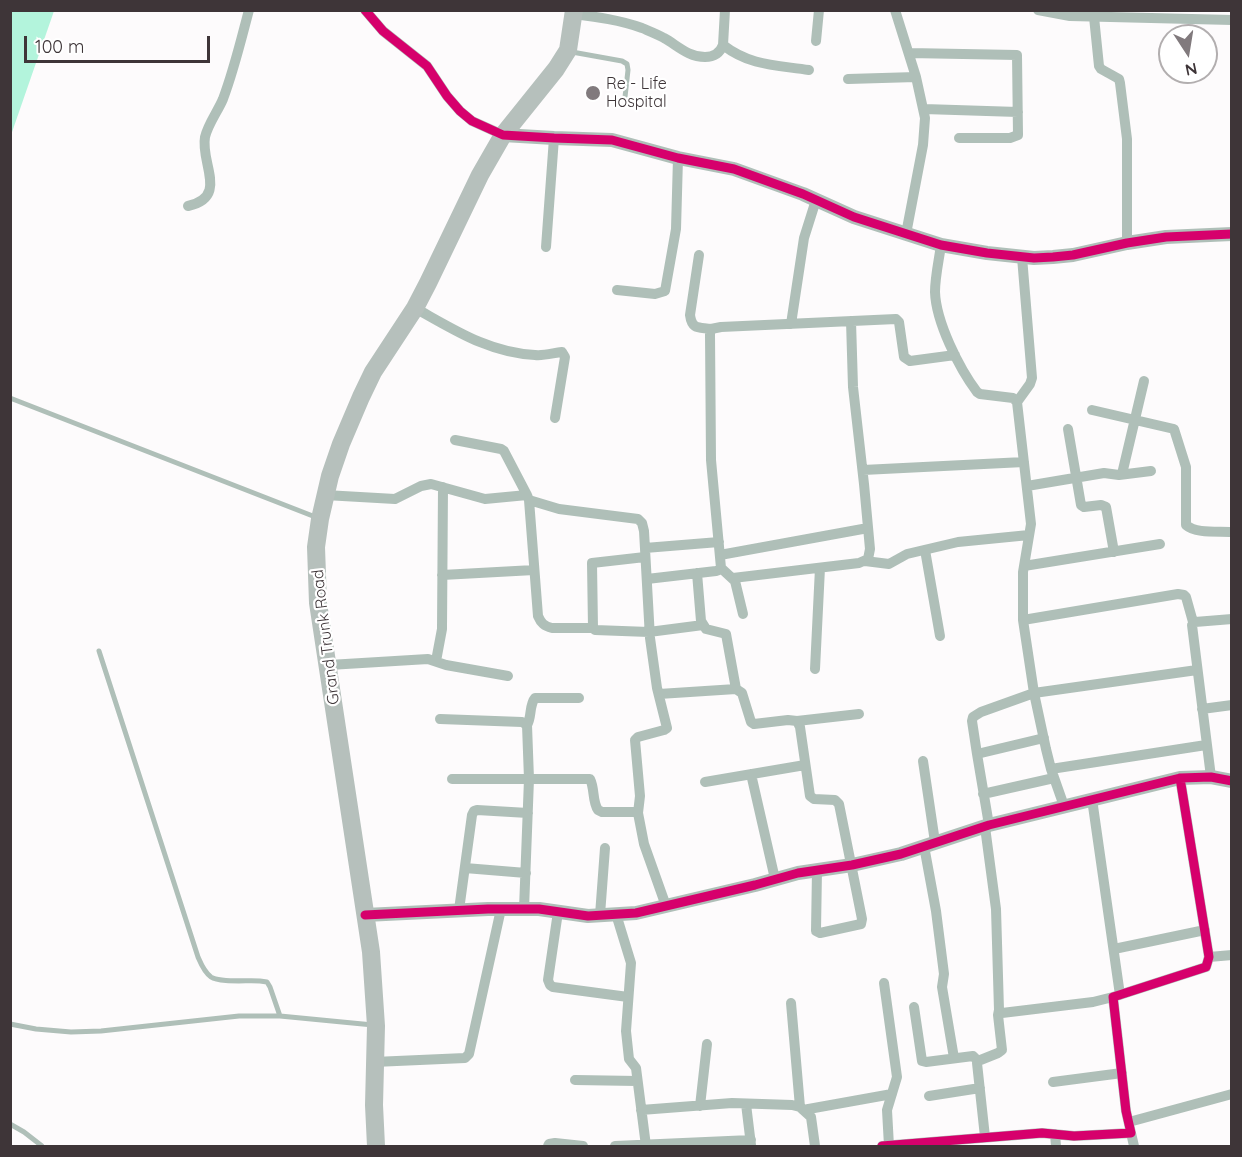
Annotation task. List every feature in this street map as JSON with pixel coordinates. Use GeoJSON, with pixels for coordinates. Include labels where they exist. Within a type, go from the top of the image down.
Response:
{"type":"FeatureCollection","features":[{"type":"Feature","properties":{"kind":"main road","name":"Grand Trunk Road"},"geometry":{"type":"LineString","coordinates":[[376,1146],[374,1062],[376,1026],[370,952],[318,603],[316,547],[320,519],[341,444],[373,372],[429,283],[480,175],[503,135],[568,51],[574,12]]}},
{"type":"Feature","properties":{"kind":"street"},"geometry":{"type":"LineString","coordinates":[[188,206],[199,204],[205,199],[210,189],[211,178],[205,148],[206,136],[226,89],[249,10]]}},
{"type":"Feature","properties":{"kind":"street"},"geometry":{"type":"LineString","coordinates":[[365,10],[383,31],[427,66],[460,111],[472,121],[503,135],[612,140],[678,158],[734,169],[854,217],[941,245],[987,253],[1034,258],[1073,255],[1166,237],[1232,234]]}},
{"type":"Feature","properties":{"kind":"street"},"geometry":{"type":"LineString","coordinates":[[574,12],[633,25],[663,38],[683,51],[705,57],[715,55],[721,50],[725,10]]}},
{"type":"Feature","properties":{"kind":"street"},"geometry":{"type":"LineString","coordinates":[[816,41],[819,10]]}},
{"type":"Feature","properties":{"kind":"street"},"geometry":{"type":"LineString","coordinates":[[895,10],[916,77],[924,109],[925,126],[906,234]]}},
{"type":"Feature","properties":{"kind":"street"},"geometry":{"type":"LineString","coordinates":[[1038,10],[1070,16],[1232,20]]}},
{"type":"Feature","properties":{"kind":"street"},"geometry":{"type":"LineString","coordinates":[[1094,17],[1099,66],[1119,79],[1120,83],[1127,140],[1127,243]]}},
{"type":"Feature","properties":{"kind":"street"},"geometry":{"type":"LineString","coordinates":[[723,45],[742,58],[809,70]]}},
{"type":"Feature","properties":{"kind":"street"},"geometry":{"type":"LineString","coordinates":[[909,53],[1016,54],[1018,58],[1019,134],[1017,137],[958,138]]}},
{"type":"Feature","properties":{"kind":"street"},"geometry":{"type":"LineString","coordinates":[[848,79],[916,77]]}},
{"type":"Feature","properties":{"kind":"street"},"geometry":{"type":"LineString","coordinates":[[924,109],[1018,112]]}},
{"type":"Feature","properties":{"kind":"street"},"geometry":{"type":"LineString","coordinates":[[546,247],[554,138]]}},
{"type":"Feature","properties":{"kind":"street"},"geometry":{"type":"LineString","coordinates":[[617,290],[656,294],[665,291],[676,229],[678,158]]}},
{"type":"Feature","properties":{"kind":"street"},"geometry":{"type":"LineString","coordinates":[[791,324],[804,238],[816,200]]}},
{"type":"Feature","properties":{"kind":"street"},"geometry":{"type":"LineString","coordinates":[[941,245],[935,291],[941,321],[951,347],[975,390],[980,394],[1013,398],[1017,402],[1031,524],[1024,566],[1023,620],[1034,693],[1053,774],[1064,806]]}},
{"type":"Feature","properties":{"kind":"street"},"geometry":{"type":"LineString","coordinates":[[699,255],[690,315],[692,324],[696,327],[711,329],[897,319],[904,357],[907,360],[955,355]]}},
{"type":"Feature","properties":{"kind":"street"},"geometry":{"type":"LineString","coordinates":[[1017,402],[1032,378],[1022,257]]}},
{"type":"Feature","properties":{"kind":"street"},"geometry":{"type":"LineString","coordinates":[[415,308],[479,343],[499,350],[535,355],[562,352],[565,357],[555,418]]}},
{"type":"Feature","properties":{"kind":"street"},"geometry":{"type":"LineString","coordinates":[[851,321],[853,387],[870,554],[866,561]]}},
{"type":"Feature","properties":{"kind":"street"},"geometry":{"type":"LineString","coordinates":[[711,329],[711,460],[721,568],[733,578],[738,588],[743,614]]}},
{"type":"Feature","properties":{"kind":"street"},"geometry":{"type":"LineString","coordinates":[[1122,474],[1144,381]]}},
{"type":"Feature","properties":{"kind":"street"},"geometry":{"type":"LineString","coordinates":[[1092,410],[1172,428],[1176,431],[1186,467],[1185,522],[1188,528],[1232,532]]}},
{"type":"Feature","properties":{"kind":"street"},"geometry":{"type":"LineString","coordinates":[[1068,429],[1083,507],[1101,504],[1106,507],[1114,552]]}},
{"type":"Feature","properties":{"kind":"street"},"geometry":{"type":"LineString","coordinates":[[455,440],[501,448],[528,497],[538,616],[541,622],[552,628],[650,632],[703,625],[726,634],[736,689]]}},
{"type":"Feature","properties":{"kind":"street"},"geometry":{"type":"LineString","coordinates":[[863,470],[1024,462]]}},
{"type":"Feature","properties":{"kind":"street"},"geometry":{"type":"LineString","coordinates":[[1027,486],[1104,473],[1150,471]]}},
{"type":"Feature","properties":{"kind":"street"},"geometry":{"type":"LineString","coordinates":[[325,495],[395,499],[431,484],[485,499],[528,497],[564,510],[638,519],[644,531],[650,632],[659,694],[667,729],[638,737],[635,740],[640,796],[638,813],[644,844],[666,906]]}},
{"type":"Feature","properties":{"kind":"street"},"geometry":{"type":"LineString","coordinates":[[436,661],[442,629],[443,487]]}},
{"type":"Feature","properties":{"kind":"street"},"geometry":{"type":"LineString","coordinates":[[720,555],[868,528]]}},
{"type":"Feature","properties":{"kind":"street"},"geometry":{"type":"LineString","coordinates":[[733,578],[866,561],[889,564],[907,554],[968,540],[1029,535]]}},
{"type":"Feature","properties":{"kind":"street"},"geometry":{"type":"LineString","coordinates":[[593,628],[592,563],[719,542]]}},
{"type":"Feature","properties":{"kind":"street"},"geometry":{"type":"LineString","coordinates":[[1024,566],[1160,544]]}},
{"type":"Feature","properties":{"kind":"street"},"geometry":{"type":"LineString","coordinates":[[925,550],[940,636]]}},
{"type":"Feature","properties":{"kind":"street"},"geometry":{"type":"LineString","coordinates":[[646,579],[716,571],[721,568]]}},
{"type":"Feature","properties":{"kind":"street"},"geometry":{"type":"LineString","coordinates":[[815,669],[820,568]]}},
{"type":"Feature","properties":{"kind":"street"},"geometry":{"type":"LineString","coordinates":[[442,575],[534,570]]}},
{"type":"Feature","properties":{"kind":"street"},"geometry":{"type":"LineString","coordinates":[[698,573],[703,625]]}},
{"type":"Feature","properties":{"kind":"street"},"geometry":{"type":"LineString","coordinates":[[1023,620],[1178,594],[1184,595],[1193,622],[1211,777]]}},
{"type":"Feature","properties":{"kind":"street"},"geometry":{"type":"LineString","coordinates":[[1193,622],[1232,619]]}},
{"type":"Feature","properties":{"kind":"street"},"geometry":{"type":"LineString","coordinates":[[329,665],[428,659],[446,665],[507,676]]}},
{"type":"Feature","properties":{"kind":"street"},"geometry":{"type":"LineString","coordinates":[[978,1061],[1002,1050],[998,1014],[996,909],[973,717],[1034,693],[1197,670]]}},
{"type":"Feature","properties":{"kind":"street"},"geometry":{"type":"LineString","coordinates":[[659,694],[736,689],[742,693],[751,723],[754,724],[859,714]]}},
{"type":"Feature","properties":{"kind":"street"},"geometry":{"type":"LineString","coordinates":[[524,909],[529,779],[527,725],[532,702],[535,698],[579,698]]}},
{"type":"Feature","properties":{"kind":"street"},"geometry":{"type":"LineString","coordinates":[[1202,709],[1232,705]]}},
{"type":"Feature","properties":{"kind":"street"},"geometry":{"type":"LineString","coordinates":[[440,719],[522,722],[527,725]]}},
{"type":"Feature","properties":{"kind":"street"},"geometry":{"type":"LineString","coordinates":[[797,721],[800,727],[809,793],[812,798],[836,800],[839,804],[862,923],[818,932],[816,929],[817,870]]}},
{"type":"Feature","properties":{"kind":"street"},"geometry":{"type":"LineString","coordinates":[[977,753],[1044,738]]}},
{"type":"Feature","properties":{"kind":"street"},"geometry":{"type":"LineString","coordinates":[[983,794],[1053,774],[1206,745]]}},
{"type":"Feature","properties":{"kind":"street"},"geometry":{"type":"LineString","coordinates":[[923,761],[944,974],[942,987],[954,1058]]}},
{"type":"Feature","properties":{"kind":"street"},"geometry":{"type":"LineString","coordinates":[[705,782],[805,765]]}},
{"type":"Feature","properties":{"kind":"street"},"geometry":{"type":"LineString","coordinates":[[750,774],[775,879]]}},
{"type":"Feature","properties":{"kind":"street"},"geometry":{"type":"LineString","coordinates":[[365,915],[501,909],[539,909],[588,916],[636,913],[798,873],[852,865],[901,854],[987,826],[1180,778],[1211,777],[1232,781]]}},
{"type":"Feature","properties":{"kind":"street"},"geometry":{"type":"LineString","coordinates":[[452,779],[589,778],[592,783],[595,806],[598,810],[638,813]]}},
{"type":"Feature","properties":{"kind":"street"},"geometry":{"type":"LineString","coordinates":[[999,1010],[1002,1013],[1093,1002],[1206,967],[1209,957],[1180,778]]}},
{"type":"Feature","properties":{"kind":"street"},"geometry":{"type":"LineString","coordinates":[[1092,800],[1114,949],[1122,1073],[1134,1146]]}},
{"type":"Feature","properties":{"kind":"street"},"geometry":{"type":"LineString","coordinates":[[459,910],[474,811],[528,813]]}},
{"type":"Feature","properties":{"kind":"street"},"geometry":{"type":"LineString","coordinates":[[600,915],[605,848]]}},
{"type":"Feature","properties":{"kind":"street"},"geometry":{"type":"LineString","coordinates":[[465,868],[526,873]]}},
{"type":"Feature","properties":{"kind":"street"},"geometry":{"type":"LineString","coordinates":[[374,1062],[465,1058],[470,1054],[501,909]]}},
{"type":"Feature","properties":{"kind":"street"},"geometry":{"type":"LineString","coordinates":[[558,912],[548,980],[550,986],[628,997]]}},
{"type":"Feature","properties":{"kind":"street"},"geometry":{"type":"LineString","coordinates":[[616,914],[631,963],[626,1025],[629,1059],[635,1066],[646,1146]]}},
{"type":"Feature","properties":{"kind":"street"},"geometry":{"type":"LineString","coordinates":[[1114,949],[1205,930]]}},
{"type":"Feature","properties":{"kind":"street"},"geometry":{"type":"LineString","coordinates":[[1209,957],[1232,955]]}},
{"type":"Feature","properties":{"kind":"street"},"geometry":{"type":"LineString","coordinates":[[885,983],[897,1077],[887,1110],[887,1146],[1042,1132],[1074,1136],[1130,1128],[1232,1094]]}},
{"type":"Feature","properties":{"kind":"street"},"geometry":{"type":"LineString","coordinates":[[791,1003],[802,1109]]}},
{"type":"Feature","properties":{"kind":"street"},"geometry":{"type":"LineString","coordinates":[[914,1007],[922,1061],[973,1056],[978,1061]]}},
{"type":"Feature","properties":{"kind":"street"},"geometry":{"type":"LineString","coordinates":[[700,1106],[707,1044]]}},
{"type":"Feature","properties":{"kind":"street"},"geometry":{"type":"LineString","coordinates":[[978,1061],[986,1137]]}},
{"type":"Feature","properties":{"kind":"street"},"geometry":{"type":"LineString","coordinates":[[1053,1082],[1122,1073]]}},
{"type":"Feature","properties":{"kind":"street"},"geometry":{"type":"LineString","coordinates":[[574,1080],[637,1081]]}},
{"type":"Feature","properties":{"kind":"street"},"geometry":{"type":"LineString","coordinates":[[929,1096],[980,1088]]}},
{"type":"Feature","properties":{"kind":"street"},"geometry":{"type":"LineString","coordinates":[[802,1109],[892,1094]]}},
{"type":"Feature","properties":{"kind":"street"},"geometry":{"type":"LineString","coordinates":[[641,1110],[732,1103],[792,1106],[802,1109],[811,1117],[815,1146]]}},
{"type":"Feature","properties":{"kind":"street"},"geometry":{"type":"LineString","coordinates":[[615,1146],[751,1143],[746,1104]]}},
{"type":"Feature","properties":{"kind":"street"},"geometry":{"type":"LineString","coordinates":[[1056,1134],[1056,1146]]}},
{"type":"Feature","properties":{"kind":"street"},"geometry":{"type":"LineString","coordinates":[[548,1146],[555,1143],[583,1146]]}},
{"type":"Feature","properties":{"kind":"lane"},"geometry":{"type":"LineString","coordinates":[[568,51],[626,63],[628,70],[625,97]]}},
{"type":"Feature","properties":{"kind":"lane"},"geometry":{"type":"LineString","coordinates":[[10,398],[320,519]]}},
{"type":"Feature","properties":{"kind":"lane"},"geometry":{"type":"LineString","coordinates":[[99,651],[203,969],[217,980],[267,982],[280,1016]]}},
{"type":"Feature","properties":{"kind":"lane"},"geometry":{"type":"LineString","coordinates":[[10,1024],[71,1032],[101,1031],[239,1016],[280,1016],[376,1026]]}},
{"type":"Feature","properties":{"kind":"lane"},"geometry":{"type":"LineString","coordinates":[[10,1124],[42,1146]]}},
{"type":"Feature","properties":{"kind":"shaded area"},"geometry":{"type":"Polygon","coordinates":[[[10,11],[54,11],[11,135],[10,11]]]}},
{"type":"Feature","properties":{"kind":"cycle path"},"geometry":{"type":"LineString","coordinates":[[365,10],[383,31],[427,66],[460,111],[472,121],[503,135],[612,140],[678,158],[734,169],[803,194],[854,217],[941,245],[987,253],[1034,258],[1053,257],[1166,237],[1232,234]]}},
{"type":"Feature","properties":{"kind":"cycle path"},"geometry":{"type":"LineString","coordinates":[[365,915],[488,909],[539,909],[588,916],[636,913],[798,873],[852,865],[901,854],[989,825],[1180,778],[1211,777],[1232,781]]}},
{"type":"Feature","properties":{"kind":"cycle path"},"geometry":{"type":"LineString","coordinates":[[882,1146],[1042,1133],[1074,1136],[1131,1133],[1126,1111],[1113,997],[1206,967],[1209,957],[1180,778]]}},
{"type":"Feature","properties":{"kind":"place","name":"Re - Life Hospital"},"geometry":{"type":"Point","coordinates":[593,93]}}]}
